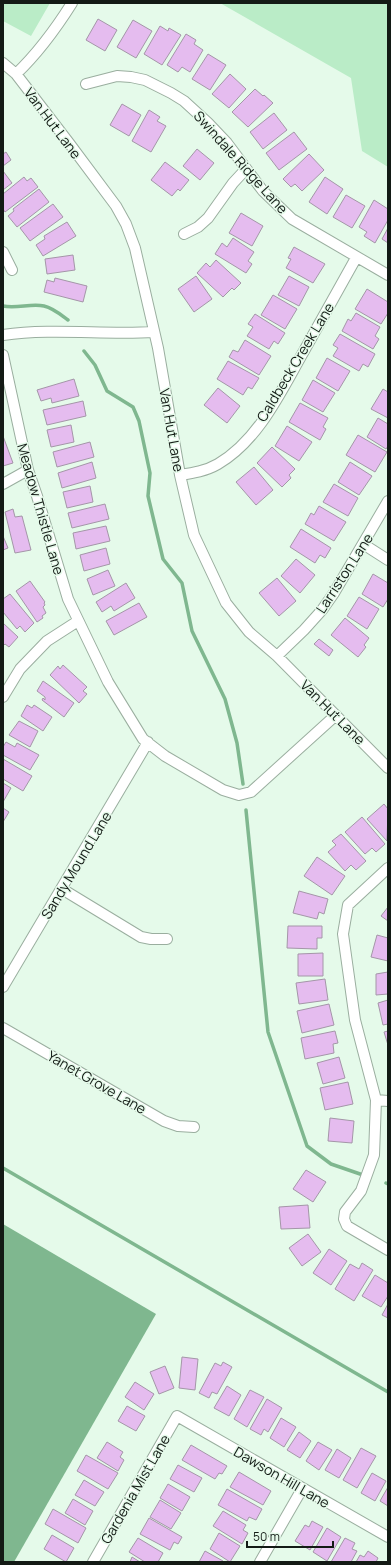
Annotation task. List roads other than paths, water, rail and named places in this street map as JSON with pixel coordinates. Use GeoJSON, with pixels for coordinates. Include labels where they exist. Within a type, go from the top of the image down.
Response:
{"type":"FeatureCollection","features":[{"type":"Feature","properties":{"kind":"street"},"geometry":{"type":"LineString","coordinates":[[16,74],[34,57],[49,39],[72,3]]}},
{"type":"Feature","properties":{"kind":"street","name":"Van Hut Lane"},"geometry":{"type":"LineString","coordinates":[[3,63],[16,74],[116,206],[126,224],[136,248],[154,332],[180,476],[194,535],[226,603],[249,632],[277,656],[388,768]]}},
{"type":"Feature","properties":{"kind":"street","name":"Swindale Ridge Lane"},"geometry":{"type":"LineString","coordinates":[[86,84],[117,76],[131,77],[161,87],[184,101],[227,143],[263,191],[292,219],[388,276]]}},
{"type":"Feature","properties":{"kind":"street"},"geometry":{"type":"LineString","coordinates":[[184,234],[198,227],[208,218],[246,169]]}},
{"type":"Feature","properties":{"kind":"street"},"geometry":{"type":"LineString","coordinates":[[3,252],[12,270]]}},
{"type":"Feature","properties":{"kind":"street","name":"Caldbeck Creek Lane"},"geometry":{"type":"LineString","coordinates":[[180,476],[206,470],[219,464],[235,452],[250,436],[275,401],[356,258]]}},
{"type":"Feature","properties":{"kind":"street"},"geometry":{"type":"LineString","coordinates":[[3,335],[56,332],[128,334],[154,332]]}},
{"type":"Feature","properties":{"kind":"street","name":"Meadow Thistle Lane"},"geometry":{"type":"LineString","coordinates":[[3,355],[28,470],[68,599],[108,682],[143,739],[166,756],[224,790],[239,795],[251,792],[336,715]]}},
{"type":"Feature","properties":{"kind":"street"},"geometry":{"type":"LineString","coordinates":[[3,484],[28,470]]}},
{"type":"Feature","properties":{"kind":"street","name":"Larriston Lane"},"geometry":{"type":"LineString","coordinates":[[277,656],[322,610],[388,501]]}},
{"type":"Feature","properties":{"kind":"street"},"geometry":{"type":"LineString","coordinates":[[363,544],[388,560]]}},
{"type":"Feature","properties":{"kind":"street"},"geometry":{"type":"LineString","coordinates":[[3,697],[20,669],[47,641],[78,621]]}},
{"type":"Feature","properties":{"kind":"street","name":"Sandy Mound Lane"},"geometry":{"type":"LineString","coordinates":[[3,987],[148,742]]}},
{"type":"Feature","properties":{"kind":"street"},"geometry":{"type":"LineString","coordinates":[[388,868],[348,905],[342,934],[355,1020],[376,1100],[374,1155],[361,1191],[345,1212],[344,1219],[347,1226],[388,1250]]}},
{"type":"Feature","properties":{"kind":"street"},"geometry":{"type":"LineString","coordinates":[[62,889],[140,937],[167,939]]}},
{"type":"Feature","properties":{"kind":"street","name":"Yanet Grove Lane"},"geometry":{"type":"LineString","coordinates":[[3,1028],[164,1121],[178,1126],[194,1128]]}},
{"type":"Feature","properties":{"kind":"street"},"geometry":{"type":"LineString","coordinates":[[376,1100],[388,1101]]}},
{"type":"Feature","properties":{"kind":"street","name":"Dawson Hill Lane"},"geometry":{"type":"LineString","coordinates":[[178,1416],[302,1489],[388,1537]]}},
{"type":"Feature","properties":{"kind":"street","name":"Gardenia Mist Lane"},"geometry":{"type":"LineString","coordinates":[[93,1562],[178,1416]]}},
{"type":"Feature","properties":{"kind":"street"},"geometry":{"type":"LineString","coordinates":[[260,1562],[302,1489]]}},
{"type":"Feature","properties":{"kind":"waterway"},"geometry":{"type":"LineString","coordinates":[[3,306],[44,306],[59,313],[68,320]]}},
{"type":"Feature","properties":{"kind":"waterway"},"geometry":{"type":"LineString","coordinates":[[84,351],[95,365],[107,391],[133,407],[139,421],[150,473],[148,496],[163,559],[182,583],[192,631],[225,699],[237,743],[243,784]]}},
{"type":"Feature","properties":{"kind":"waterway"},"geometry":{"type":"LineString","coordinates":[[246,810],[268,1032],[307,1146],[331,1164],[363,1175]]}},
{"type":"Feature","properties":{"kind":"waterway"},"geometry":{"type":"LineString","coordinates":[[3,1168],[388,1392]]}}]}
